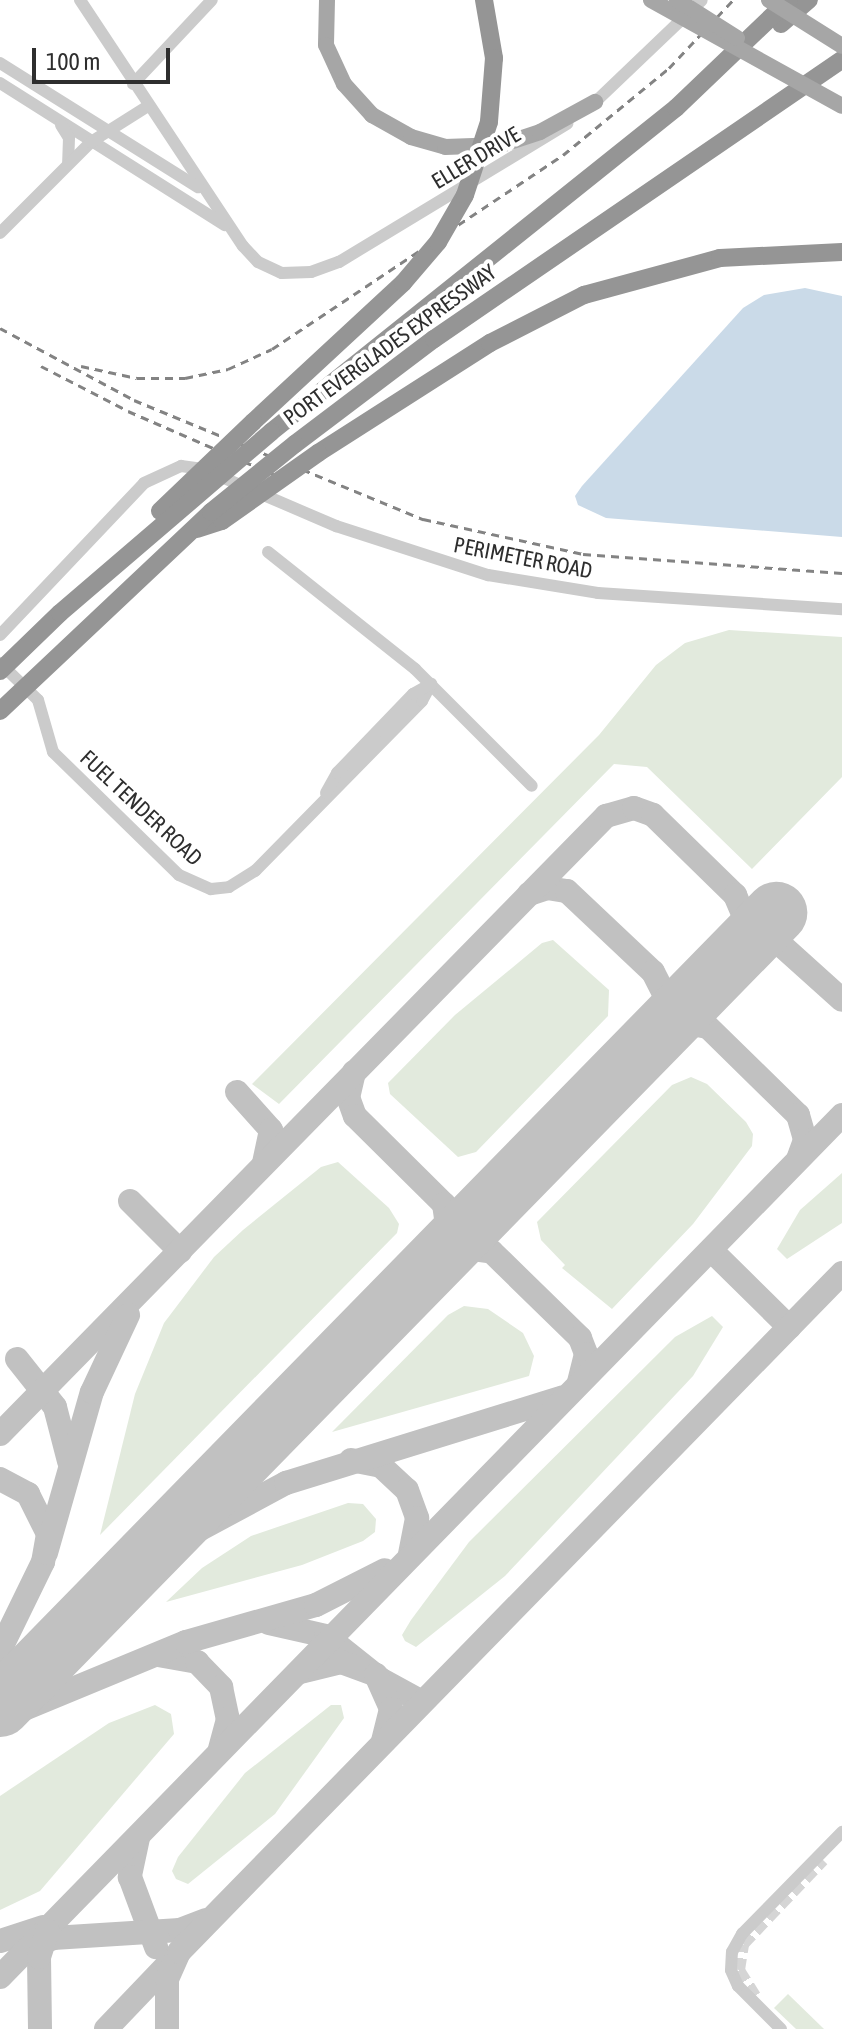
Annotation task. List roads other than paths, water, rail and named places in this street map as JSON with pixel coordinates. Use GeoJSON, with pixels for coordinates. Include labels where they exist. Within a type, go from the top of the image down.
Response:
{"type":"FeatureCollection","features":[{"type":"Feature","properties":{"kind":"highway"},"geometry":{"type":"LineString","coordinates":[[60,613],[253,422],[403,283],[438,242],[465,195],[489,122],[494,58],[484,0]]}},
{"type":"Feature","properties":{"kind":"highway","name":"PORT EVERGLADES EXPRESSWAY"},"geometry":{"type":"LineString","coordinates":[[0,671],[60,613],[271,432],[676,108],[789,0]]}},
{"type":"Feature","properties":{"kind":"highway"},"geometry":{"type":"LineString","coordinates":[[676,108],[809,0]]}},
{"type":"Feature","properties":{"kind":"highway","name":"PORT EVERGLADES EXPRESSWAY"},"geometry":{"type":"LineString","coordinates":[[0,711],[190,531],[295,444],[460,320],[713,151],[842,60]]}},
{"type":"Feature","properties":{"kind":"highway"},"geometry":{"type":"LineString","coordinates":[[713,151],[842,74]]}},
{"type":"Feature","properties":{"kind":"highway"},"geometry":{"type":"LineString","coordinates":[[190,531],[222,521],[318,453],[490,343],[584,295],[720,258],[842,252]]}},
{"type":"Feature","properties":{"kind":"main road"},"geometry":{"type":"LineString","coordinates":[[327,0],[326,45],[344,84],[372,115],[411,137],[445,147],[501,145],[540,132],[595,102]]}},
{"type":"Feature","properties":{"kind":"main road"},"geometry":{"type":"LineString","coordinates":[[651,0],[842,106]]}},
{"type":"Feature","properties":{"kind":"main road"},"geometry":{"type":"LineString","coordinates":[[677,0],[842,106]]}},
{"type":"Feature","properties":{"kind":"main road"},"geometry":{"type":"LineString","coordinates":[[769,0],[842,46]]}},
{"type":"Feature","properties":{"kind":"street","name":"ELLER DRIVE"},"geometry":{"type":"LineString","coordinates":[[80,0],[243,246],[258,262],[282,273],[329,267],[521,156],[595,102],[702,0]]}},
{"type":"Feature","properties":{"kind":"street"},"geometry":{"type":"LineString","coordinates":[[133,84],[212,0]]}},
{"type":"Feature","properties":{"kind":"street"},"geometry":{"type":"LineString","coordinates":[[0,63],[204,190]]}},
{"type":"Feature","properties":{"kind":"street"},"geometry":{"type":"LineString","coordinates":[[0,83],[231,229]]}},
{"type":"Feature","properties":{"kind":"street"},"geometry":{"type":"LineString","coordinates":[[0,233],[91,142],[148,106]]}},
{"type":"Feature","properties":{"kind":"street"},"geometry":{"type":"LineString","coordinates":[[56,119],[69,138],[68,164]]}},
{"type":"Feature","properties":{"kind":"street","name":"PERIMETER ROAD"},"geometry":{"type":"LineString","coordinates":[[0,635],[144,483],[166,470],[203,469],[336,526],[488,575],[598,593],[842,609]]}},
{"type":"Feature","properties":{"kind":"street"},"geometry":{"type":"LineString","coordinates":[[268,552],[431,684],[532,786]]}},
{"type":"Feature","properties":{"kind":"street","name":"FUEL TENDER ROAD"},"geometry":{"type":"LineString","coordinates":[[0,663],[38,700],[53,752],[193,884],[219,889],[248,877],[422,701],[431,684]]}},
{"type":"Feature","properties":{"kind":"street"},"geometry":{"type":"LineString","coordinates":[[781,2029],[738,1986],[731,1970],[732,1952],[742,1934],[842,1832]]}},
{"type":"Feature","properties":{"kind":"water"},"geometry":{"type":"Polygon","coordinates":[[[805,288],[842,296],[842,537],[606,518],[578,505],[575,496],[582,486],[743,308],[764,295],[805,288]]]}},
{"type":"Feature","properties":{"kind":"tunnel"},"geometry":{"type":"LineString","coordinates":[[755,1996],[739,1970],[743,1944],[823,1860]]}},
{"type":"Feature","properties":{"kind":"railway"},"geometry":{"type":"LineString","coordinates":[[81,366],[137,378],[185,378],[228,369],[272,349],[563,155],[669,68],[733,0]]}},
{"type":"Feature","properties":{"kind":"railway"},"geometry":{"type":"LineString","coordinates":[[0,328],[134,400],[423,519],[583,554],[842,573]]}},
{"type":"Feature","properties":{"kind":"railway"},"geometry":{"type":"LineString","coordinates":[[41,366],[128,411],[291,482]]}}]}
